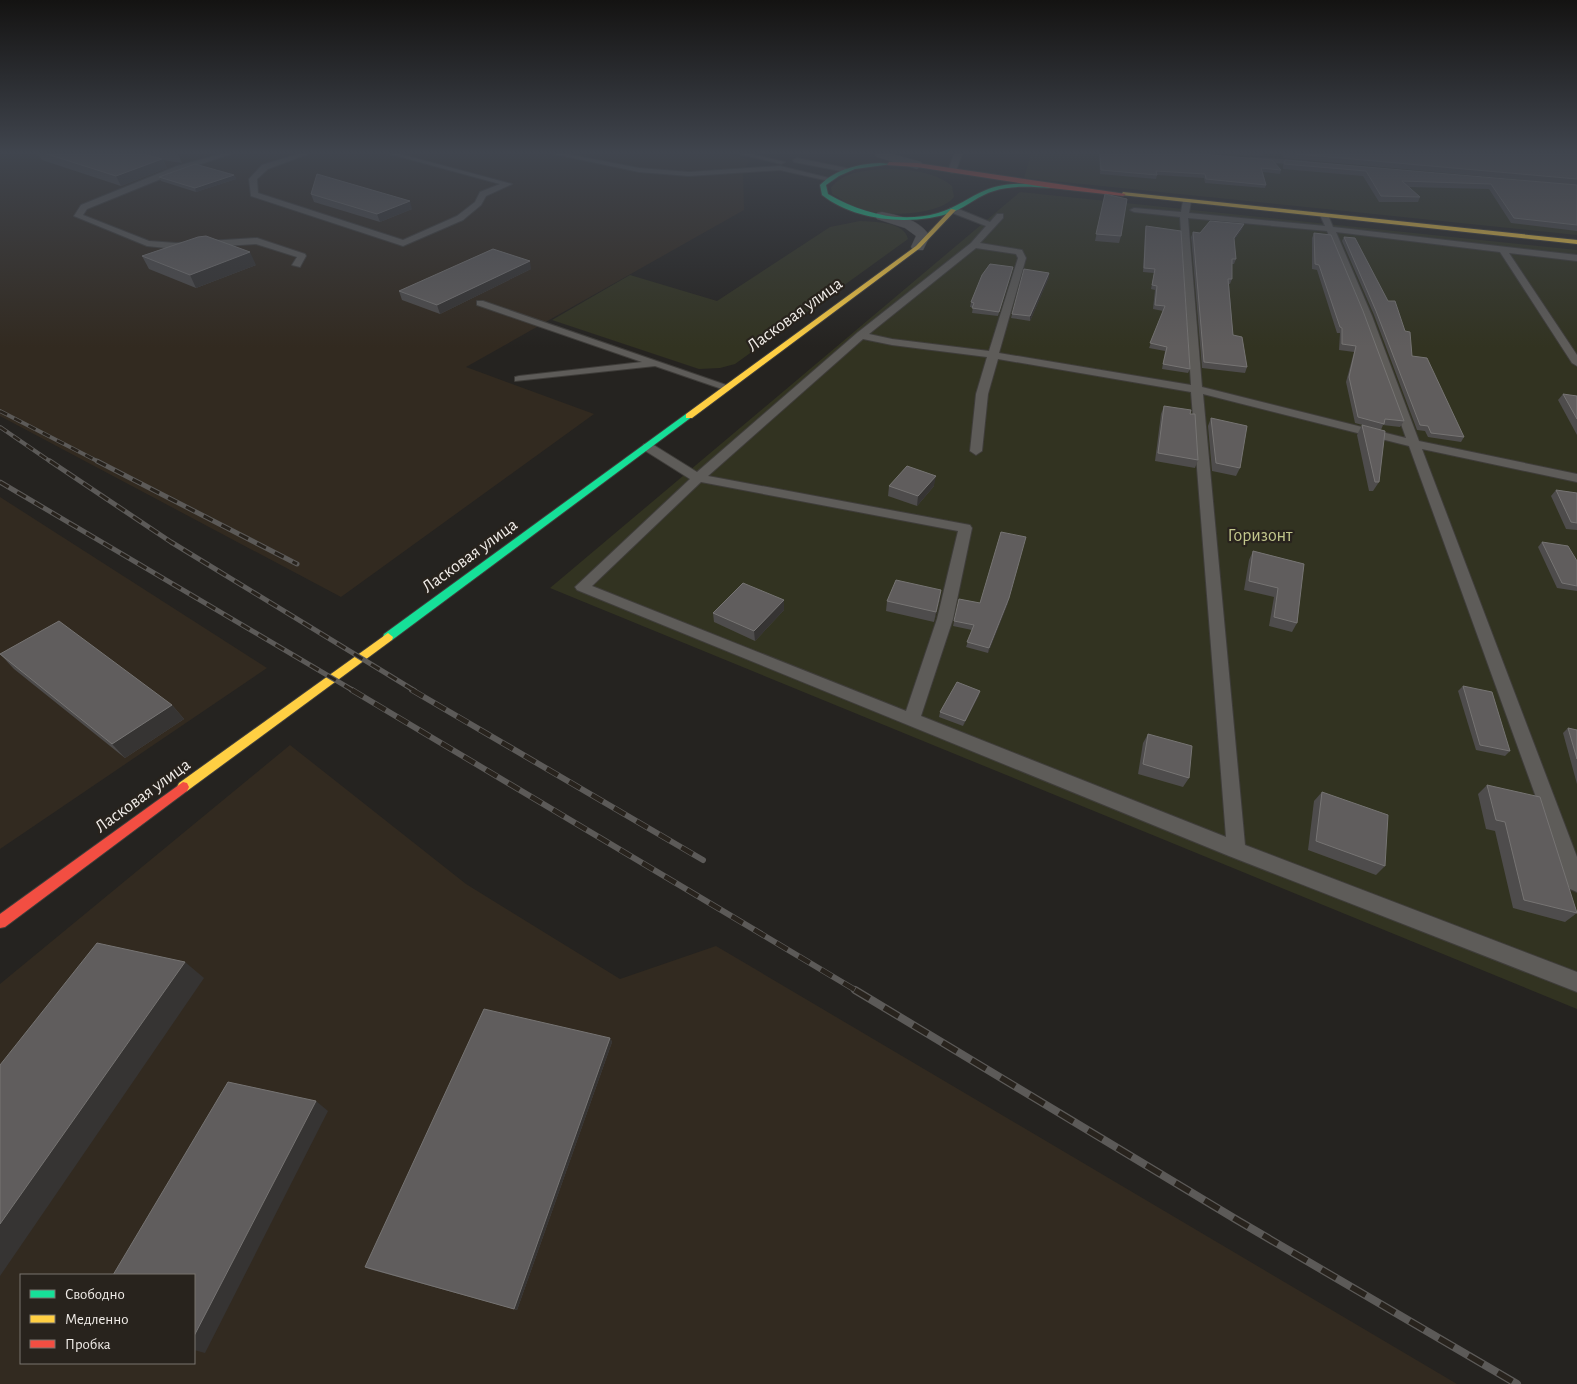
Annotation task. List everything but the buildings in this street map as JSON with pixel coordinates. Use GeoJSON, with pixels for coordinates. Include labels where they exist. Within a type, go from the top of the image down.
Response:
{"type":"FeatureCollection","features":[{"type":"Feature","properties":{"kind":"street"},"geometry":{"type":"LineString","coordinates":[[891,219],[907,223],[919,230],[923,236],[918,248]]}},
{"type":"Feature","properties":{"kind":"street","name":"Ласковая улица"},"geometry":{"type":"LineString","coordinates":[[0,922],[648,447],[726,387],[918,248],[945,219]]}},
{"type":"Feature","properties":{"kind":"street"},"geometry":{"type":"LineString","coordinates":[[1358,219],[1577,242]]}},
{"type":"Feature","properties":{"kind":"lane"},"geometry":{"type":"LineString","coordinates":[[85,219],[147,243],[176,246],[258,241],[302,256],[297,265]]}},
{"type":"Feature","properties":{"kind":"lane"},"geometry":{"type":"LineString","coordinates":[[329,219],[404,243],[437,230],[458,219]]}},
{"type":"Feature","properties":{"kind":"lane"},"geometry":{"type":"LineString","coordinates":[[978,219],[995,221],[974,244],[861,335],[698,478],[582,587],[1236,850],[1577,982]]}},
{"type":"Feature","properties":{"kind":"lane"},"geometry":{"type":"LineString","coordinates":[[1184,219],[1187,276],[1199,390],[1236,850]]}},
{"type":"Feature","properties":{"kind":"lane"},"geometry":{"type":"LineString","coordinates":[[1221,219],[1577,258]]}},
{"type":"Feature","properties":{"kind":"lane"},"geometry":{"type":"LineString","coordinates":[[1325,219],[1367,316],[1577,883]]}},
{"type":"Feature","properties":{"kind":"lane"},"geometry":{"type":"LineString","coordinates":[[974,244],[1018,252],[1022,258],[982,394],[976,451]]}},
{"type":"Feature","properties":{"kind":"lane"},"geometry":{"type":"LineString","coordinates":[[1503,250],[1577,363]]}},
{"type":"Feature","properties":{"kind":"lane"},"geometry":{"type":"LineString","coordinates":[[480,303],[726,387]]}},
{"type":"Feature","properties":{"kind":"lane"},"geometry":{"type":"LineString","coordinates":[[861,335],[892,342],[993,355],[1199,390],[1413,443],[1577,478]]}},
{"type":"Feature","properties":{"kind":"lane"},"geometry":{"type":"LineString","coordinates":[[519,379],[657,363]]}},
{"type":"Feature","properties":{"kind":"lane"},"geometry":{"type":"LineString","coordinates":[[648,447],[698,478],[965,528],[945,619],[912,719]]}},
{"type":"Feature","properties":{"kind":"shaded area"},"geometry":{"type":"Polygon","coordinates":[[[0,219],[729,219],[466,367],[594,414],[341,597],[0,416],[0,219]]]}},
{"type":"Feature","properties":{"kind":"shaded area"},"geometry":{"type":"Polygon","coordinates":[[[0,497],[267,668],[0,849],[0,497]]]}},
{"type":"Feature","properties":{"kind":"shaded area"},"geometry":{"type":"Polygon","coordinates":[[[290,745],[466,884],[620,979],[716,946],[1457,1384],[0,1384],[0,984],[290,745]]]}},
{"type":"Feature","properties":{"kind":"green space","name":"Горизонт"},"geometry":{"type":"Polygon","coordinates":[[[988,219],[1275,219],[1577,250],[1577,1009],[550,588],[988,219]]]}},
{"type":"Feature","properties":{"kind":"green space"},"geometry":{"type":"Polygon","coordinates":[[[1418,219],[1577,219],[1577,235],[1418,219]]]}},
{"type":"Feature","properties":{"kind":"green space"},"geometry":{"type":"Polygon","coordinates":[[[860,221],[880,222],[895,226],[905,233],[908,239],[735,364],[720,368],[699,369],[552,320],[630,275],[717,301],[830,227],[860,221]]]}},
{"type":"Feature","properties":{"kind":"railway"},"geometry":{"type":"LineString","coordinates":[[0,411],[99,462]]}},
{"type":"Feature","properties":{"kind":"railway"},"geometry":{"type":"LineString","coordinates":[[0,427],[51,462]]}},
{"type":"Feature","properties":{"kind":"railway"},"geometry":{"type":"LineString","coordinates":[[50,461],[171,542],[415,691]]}},
{"type":"Feature","properties":{"kind":"railway"},"geometry":{"type":"LineString","coordinates":[[97,461],[297,564]]}},
{"type":"Feature","properties":{"kind":"railway"},"geometry":{"type":"LineString","coordinates":[[0,482],[354,691]]}},
{"type":"Feature","properties":{"kind":"railway"},"geometry":{"type":"LineString","coordinates":[[352,690],[857,991]]}},
{"type":"Feature","properties":{"kind":"railway"},"geometry":{"type":"LineString","coordinates":[[412,690],[703,860]]}},
{"type":"Feature","properties":{"kind":"railway"},"geometry":{"type":"LineString","coordinates":[[855,990],[1237,1220],[1517,1384]]}},
{"type":"Feature","properties":{"kind":"traffic: fast"},"geometry":{"type":"LineString","coordinates":[[897,219],[911,219]]}},
{"type":"Feature","properties":{"kind":"traffic: fast"},"geometry":{"type":"LineString","coordinates":[[388,637],[689,416]]}},
{"type":"Feature","properties":{"kind":"traffic: slow"},"geometry":{"type":"LineString","coordinates":[[689,416],[918,247],[945,219]]}},
{"type":"Feature","properties":{"kind":"traffic: slow"},"geometry":{"type":"LineString","coordinates":[[1356,219],[1577,242]]}},
{"type":"Feature","properties":{"kind":"traffic: slow"},"geometry":{"type":"LineString","coordinates":[[183,787],[388,637]]}},
{"type":"Feature","properties":{"kind":"traffic: jam"},"geometry":{"type":"LineString","coordinates":[[0,922],[183,787]]}}]}
